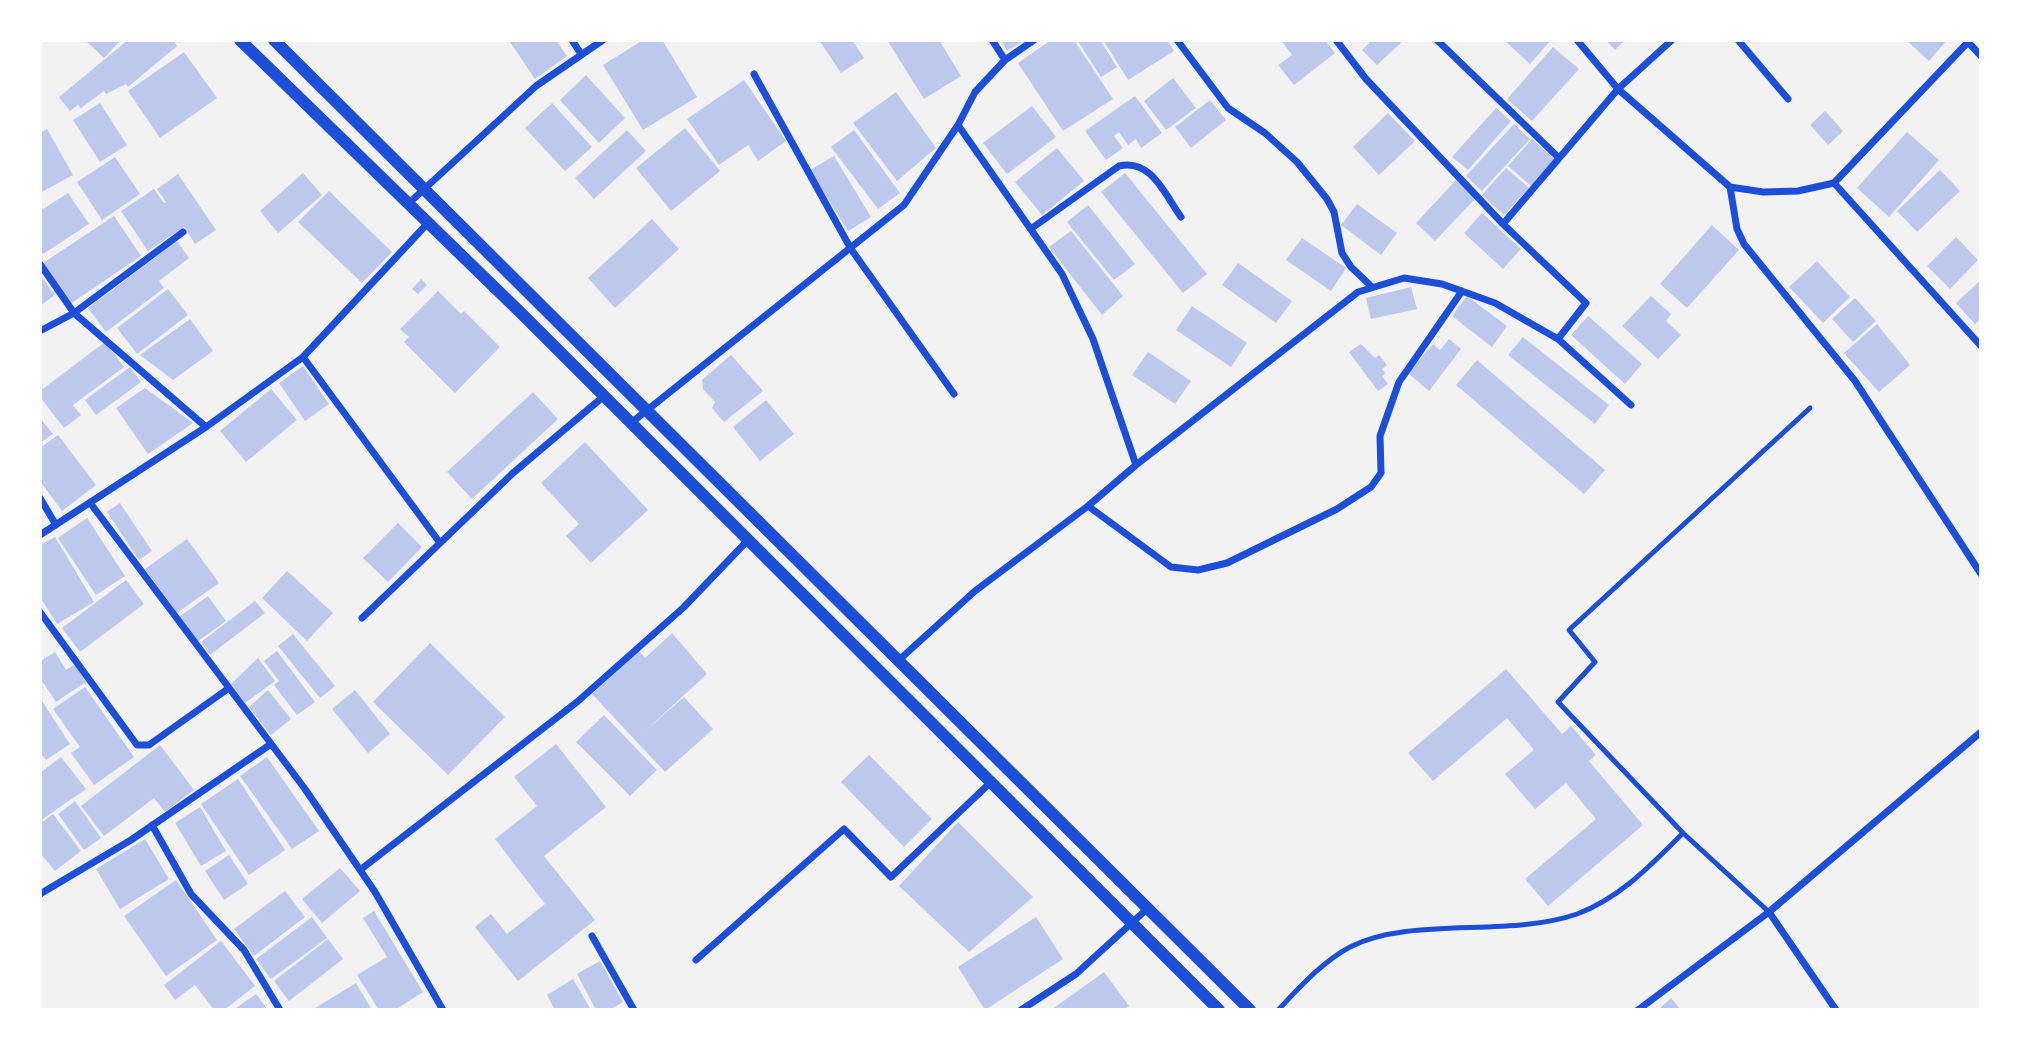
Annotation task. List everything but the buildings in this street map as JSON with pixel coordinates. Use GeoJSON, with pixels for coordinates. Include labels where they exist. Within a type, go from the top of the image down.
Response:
{"type":"FeatureCollection","features":[{"type":"Feature","properties":{"kind":"street"},"geometry":{"type":"LineString","coordinates":[[240,40],[604,396],[1219,1010]]}},
{"type":"Feature","properties":{"kind":"street"},"geometry":{"type":"LineString","coordinates":[[274,40],[425,187],[1250,1010]]}},
{"type":"Feature","properties":{"kind":"street"},"geometry":{"type":"LineString","coordinates":[[572,40],[581,54]]}},
{"type":"Feature","properties":{"kind":"street"},"geometry":{"type":"LineString","coordinates":[[408,204],[536,86],[603,40]]}},
{"type":"Feature","properties":{"kind":"street"},"geometry":{"type":"LineString","coordinates":[[992,40],[1005,60]]}},
{"type":"Feature","properties":{"kind":"street"},"geometry":{"type":"LineString","coordinates":[[631,423],[904,205],[958,125],[975,92],[1005,60],[1034,40]]}},
{"type":"Feature","properties":{"kind":"street"},"geometry":{"type":"LineString","coordinates":[[1177,40],[1228,108],[1265,132],[1312,180],[1334,212],[1342,253],[1351,267],[1372,287]]}},
{"type":"Feature","properties":{"kind":"street"},"geometry":{"type":"LineString","coordinates":[[1336,40],[1366,79],[1503,223],[1586,303],[1558,339]]}},
{"type":"Feature","properties":{"kind":"street"},"geometry":{"type":"LineString","coordinates":[[1437,40],[1559,158]]}},
{"type":"Feature","properties":{"kind":"street"},"geometry":{"type":"LineString","coordinates":[[1577,40],[1618,89],[1730,187],[1763,192],[1798,191],[1835,183],[1969,41],[1981,56]]}},
{"type":"Feature","properties":{"kind":"street"},"geometry":{"type":"LineString","coordinates":[[1503,223],[1618,89],[1672,40]]}},
{"type":"Feature","properties":{"kind":"street"},"geometry":{"type":"LineString","coordinates":[[1738,40],[1788,99]]}},
{"type":"Feature","properties":{"kind":"street"},"geometry":{"type":"LineString","coordinates":[[754,74],[851,249],[954,394]]}},
{"type":"Feature","properties":{"kind":"street"},"geometry":{"type":"LineString","coordinates":[[958,125],[1062,274],[1093,339],[1136,465]]}},
{"type":"Feature","properties":{"kind":"street"},"geometry":{"type":"LineString","coordinates":[[1032,228],[1119,166],[1130,163],[1142,166],[1153,177],[1181,217]]}},
{"type":"Feature","properties":{"kind":"street"},"geometry":{"type":"LineString","coordinates":[[1835,183],[1981,346]]}},
{"type":"Feature","properties":{"kind":"street"},"geometry":{"type":"LineString","coordinates":[[1730,187],[1737,229],[1744,244],[1855,381],[1981,574]]}},
{"type":"Feature","properties":{"kind":"street"},"geometry":{"type":"LineString","coordinates":[[40,536],[206,427],[303,357],[427,224]]}},
{"type":"Feature","properties":{"kind":"street"},"geometry":{"type":"LineString","coordinates":[[40,331],[74,313],[183,232]]}},
{"type":"Feature","properties":{"kind":"street"},"geometry":{"type":"LineString","coordinates":[[40,264],[74,313],[206,427]]}},
{"type":"Feature","properties":{"kind":"street"},"geometry":{"type":"LineString","coordinates":[[899,660],[975,590],[1088,506],[1136,465],[1358,292],[1372,287],[1404,278],[1442,284],[1495,303],[1558,339],[1632,405]]}},
{"type":"Feature","properties":{"kind":"street"},"geometry":{"type":"LineString","coordinates":[[1088,506],[1171,567],[1198,570],[1227,563],[1337,509],[1371,487],[1381,473],[1380,436],[1399,382],[1462,291]]}},
{"type":"Feature","properties":{"kind":"street"},"geometry":{"type":"LineString","coordinates":[[303,357],[440,543]]}},
{"type":"Feature","properties":{"kind":"street"},"geometry":{"type":"LineString","coordinates":[[362,618],[513,473],[604,396]]}},
{"type":"Feature","properties":{"kind":"street"},"geometry":{"type":"LineString","coordinates":[[40,498],[56,525]]}},
{"type":"Feature","properties":{"kind":"street"},"geometry":{"type":"LineString","coordinates":[[91,504],[271,744],[360,870],[443,1010]]}},
{"type":"Feature","properties":{"kind":"street"},"geometry":{"type":"LineString","coordinates":[[360,870],[577,702],[684,607],[748,540]]}},
{"type":"Feature","properties":{"kind":"street"},"geometry":{"type":"LineString","coordinates":[[40,612],[137,745],[149,745],[229,688]]}},
{"type":"Feature","properties":{"kind":"street"},"geometry":{"type":"LineString","coordinates":[[1638,1010],[1769,912],[1981,732]]}},
{"type":"Feature","properties":{"kind":"street"},"geometry":{"type":"LineString","coordinates":[[40,894],[152,825],[271,744]]}},
{"type":"Feature","properties":{"kind":"street"},"geometry":{"type":"LineString","coordinates":[[696,960],[844,829],[891,877],[990,782]]}},
{"type":"Feature","properties":{"kind":"street"},"geometry":{"type":"LineString","coordinates":[[152,825],[191,894],[244,950],[280,1010]]}},
{"type":"Feature","properties":{"kind":"street"},"geometry":{"type":"LineString","coordinates":[[1021,1010],[1076,974],[1148,908]]}},
{"type":"Feature","properties":{"kind":"street"},"geometry":{"type":"LineString","coordinates":[[1769,912],[1836,1010]]}},
{"type":"Feature","properties":{"kind":"street"},"geometry":{"type":"LineString","coordinates":[[592,936],[634,1010]]}},
{"type":"Feature","properties":{"kind":"lane"},"geometry":{"type":"LineString","coordinates":[[1769,912],[1683,833],[1558,702],[1595,662],[1569,630],[1810,408]]}},
{"type":"Feature","properties":{"kind":"lane"},"geometry":{"type":"LineString","coordinates":[[1278,1010],[1333,957],[1373,938],[1517,925],[1555,920],[1579,913],[1632,882],[1683,833]]}}]}
